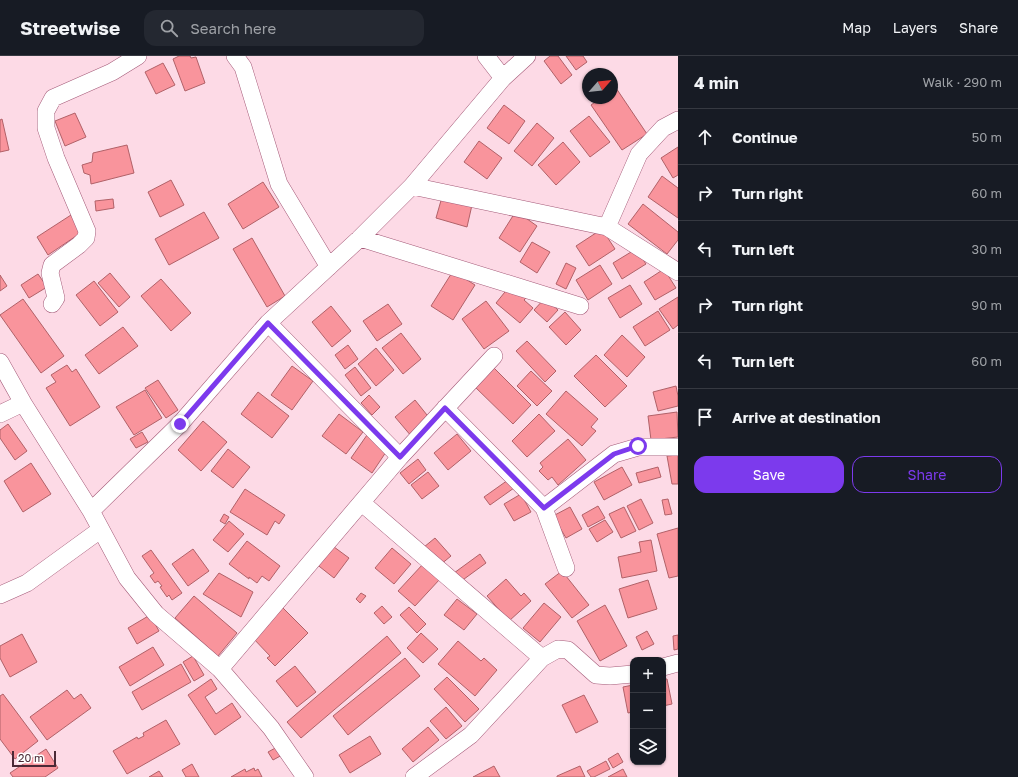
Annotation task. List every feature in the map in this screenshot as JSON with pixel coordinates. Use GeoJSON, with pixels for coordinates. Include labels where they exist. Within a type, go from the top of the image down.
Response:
{"type":"FeatureCollection","features":[{"type":"Feature","properties":{"kind":"street"},"geometry":{"type":"LineString","coordinates":[[52,304],[56,298],[50,273],[52,265],[79,246],[86,238],[87,231],[56,158],[46,128],[46,111],[53,98],[112,72],[138,56]]}},
{"type":"Feature","properties":{"kind":"street"},"geometry":{"type":"LineString","coordinates":[[235,56],[243,67],[279,184],[329,267]]}},
{"type":"Feature","properties":{"kind":"street"},"geometry":{"type":"LineString","coordinates":[[486,56],[503,78]]}},
{"type":"Feature","properties":{"kind":"street"},"geometry":{"type":"LineString","coordinates":[[91,511],[180,424],[268,323],[360,238],[412,186],[503,78],[527,56]]}},
{"type":"Feature","properties":{"kind":"street"},"geometry":{"type":"LineString","coordinates":[[607,227],[639,154],[663,128],[678,120]]}},
{"type":"Feature","properties":{"kind":"street"},"geometry":{"type":"LineString","coordinates":[[412,186],[607,227],[678,272]]}},
{"type":"Feature","properties":{"kind":"street"},"geometry":{"type":"LineString","coordinates":[[360,238],[580,306]]}},
{"type":"Feature","properties":{"kind":"street"},"geometry":{"type":"LineString","coordinates":[[268,323],[400,457]]}},
{"type":"Feature","properties":{"kind":"street"},"geometry":{"type":"LineString","coordinates":[[220,669],[400,457],[494,356]]}},
{"type":"Feature","properties":{"kind":"street"},"geometry":{"type":"LineString","coordinates":[[0,362],[23,403],[91,511],[127,578],[156,614],[220,669],[271,728],[305,777]]}},
{"type":"Feature","properties":{"kind":"street"},"geometry":{"type":"LineString","coordinates":[[0,414],[23,403]]}},
{"type":"Feature","properties":{"kind":"street"},"geometry":{"type":"LineString","coordinates":[[445,408],[544,508],[566,568]]}},
{"type":"Feature","properties":{"kind":"street"},"geometry":{"type":"LineString","coordinates":[[544,508],[614,454],[638,446],[678,446]]}},
{"type":"Feature","properties":{"kind":"street"},"geometry":{"type":"LineString","coordinates":[[362,502],[542,658]]}},
{"type":"Feature","properties":{"kind":"street"},"geometry":{"type":"LineString","coordinates":[[0,595],[27,583],[100,530]]}},
{"type":"Feature","properties":{"kind":"street"},"geometry":{"type":"LineString","coordinates":[[414,777],[471,735],[542,658],[558,648],[568,650],[596,675],[610,676],[630,674]]}},
{"type":"Feature","properties":{"kind":"street"},"geometry":{"type":"LineString","coordinates":[[666,666],[678,663]]}},
{"type":"Feature","properties":{"kind":"building"},"geometry":{"type":"Polygon","coordinates":[[[179,56],[190,56],[191,58],[196,57],[205,83],[185,91],[173,59],[179,56]]]}},
{"type":"Feature","properties":{"kind":"building"},"geometry":{"type":"Polygon","coordinates":[[[550,56],[558,56],[572,75],[561,84],[544,61],[550,56]]]}},
{"type":"Feature","properties":{"kind":"building"},"geometry":{"type":"Polygon","coordinates":[[[566,56],[583,56],[587,62],[576,70],[566,56]]]}},
{"type":"Feature","properties":{"kind":"building"},"geometry":{"type":"Polygon","coordinates":[[[163,63],[175,85],[156,94],[145,72],[163,63]]]}},
{"type":"Feature","properties":{"kind":"building"},"geometry":{"type":"Polygon","coordinates":[[[618,91],[647,134],[622,150],[591,105],[618,104],[618,91]]]}},
{"type":"Feature","properties":{"kind":"building"},"geometry":{"type":"Polygon","coordinates":[[[504,105],[525,121],[509,144],[487,128],[504,105]]]}},
{"type":"Feature","properties":{"kind":"building"},"geometry":{"type":"Polygon","coordinates":[[[75,113],[86,137],[65,146],[55,121],[75,113]]]}},
{"type":"Feature","properties":{"kind":"building"},"geometry":{"type":"Polygon","coordinates":[[[589,116],[610,142],[590,157],[570,131],[589,116]]]}},
{"type":"Feature","properties":{"kind":"building"},"geometry":{"type":"Polygon","coordinates":[[[2,119],[9,150],[0,152],[0,120],[2,119]]]}},
{"type":"Feature","properties":{"kind":"building"},"geometry":{"type":"Polygon","coordinates":[[[537,123],[554,138],[532,166],[514,151],[537,123]]]}},
{"type":"Feature","properties":{"kind":"building"},"geometry":{"type":"Polygon","coordinates":[[[479,141],[502,158],[487,179],[464,162],[479,141]]]}},
{"type":"Feature","properties":{"kind":"building"},"geometry":{"type":"Polygon","coordinates":[[[563,142],[580,162],[556,185],[538,165],[563,142]]]}},
{"type":"Feature","properties":{"kind":"building"},"geometry":{"type":"Polygon","coordinates":[[[127,145],[134,173],[91,184],[90,175],[84,173],[82,165],[92,162],[93,153],[127,145]]]}},
{"type":"Feature","properties":{"kind":"building"},"geometry":{"type":"Polygon","coordinates":[[[678,147],[678,175],[673,178],[661,158],[678,147]]]}},
{"type":"Feature","properties":{"kind":"building"},"geometry":{"type":"Polygon","coordinates":[[[662,176],[678,188],[678,218],[648,197],[662,176]]]}},
{"type":"Feature","properties":{"kind":"building"},"geometry":{"type":"Polygon","coordinates":[[[171,180],[184,205],[160,217],[148,192],[171,180]]]}},
{"type":"Feature","properties":{"kind":"building"},"geometry":{"type":"Polygon","coordinates":[[[263,182],[279,207],[243,229],[228,204],[263,182]]]}},
{"type":"Feature","properties":{"kind":"building"},"geometry":{"type":"Polygon","coordinates":[[[442,197],[472,205],[467,227],[436,218],[442,197]]]}},
{"type":"Feature","properties":{"kind":"building"},"geometry":{"type":"Polygon","coordinates":[[[113,199],[114,208],[96,211],[95,201],[113,199]]]}},
{"type":"Feature","properties":{"kind":"building"},"geometry":{"type":"Polygon","coordinates":[[[643,204],[678,232],[678,240],[667,254],[628,224],[643,204]]]}},
{"type":"Feature","properties":{"kind":"building"},"geometry":{"type":"Polygon","coordinates":[[[516,211],[537,226],[520,252],[499,238],[516,211]]]}},
{"type":"Feature","properties":{"kind":"building"},"geometry":{"type":"Polygon","coordinates":[[[204,212],[219,238],[169,265],[155,239],[204,212]]]}},
{"type":"Feature","properties":{"kind":"building"},"geometry":{"type":"Polygon","coordinates":[[[71,215],[82,232],[48,255],[37,237],[71,215]]]}},
{"type":"Feature","properties":{"kind":"building"},"geometry":{"type":"Polygon","coordinates":[[[602,229],[615,249],[589,266],[576,246],[602,229]]]}},
{"type":"Feature","properties":{"kind":"building"},"geometry":{"type":"Polygon","coordinates":[[[252,238],[285,296],[267,307],[233,249],[252,238]]]}},
{"type":"Feature","properties":{"kind":"building"},"geometry":{"type":"Polygon","coordinates":[[[532,242],[550,252],[537,273],[520,262],[532,242]]]}},
{"type":"Feature","properties":{"kind":"building"},"geometry":{"type":"Polygon","coordinates":[[[636,249],[646,264],[622,279],[613,263],[636,249]]]}},
{"type":"Feature","properties":{"kind":"building"},"geometry":{"type":"Polygon","coordinates":[[[566,263],[576,268],[566,289],[556,284],[566,263]]]}},
{"type":"Feature","properties":{"kind":"building"},"geometry":{"type":"Polygon","coordinates":[[[600,265],[612,284],[588,300],[576,280],[600,265]]]}},
{"type":"Feature","properties":{"kind":"building"},"geometry":{"type":"Polygon","coordinates":[[[664,269],[676,288],[655,300],[644,282],[664,269]]]}},
{"type":"Feature","properties":{"kind":"building"},"geometry":{"type":"Polygon","coordinates":[[[453,271],[475,285],[453,320],[431,306],[453,271]]]}},
{"type":"Feature","properties":{"kind":"building"},"geometry":{"type":"Polygon","coordinates":[[[110,273],[130,297],[119,307],[98,283],[110,273]]]}},
{"type":"Feature","properties":{"kind":"building"},"geometry":{"type":"Polygon","coordinates":[[[38,274],[47,287],[29,298],[21,285],[38,274]]]}},
{"type":"Feature","properties":{"kind":"building"},"geometry":{"type":"Polygon","coordinates":[[[0,275],[7,286],[0,291],[0,275]]]}},
{"type":"Feature","properties":{"kind":"building"},"geometry":{"type":"Polygon","coordinates":[[[161,279],[191,313],[171,331],[141,296],[161,279]]]}},
{"type":"Feature","properties":{"kind":"building"},"geometry":{"type":"Polygon","coordinates":[[[94,281],[118,312],[100,326],[76,295],[94,281]]]}},
{"type":"Feature","properties":{"kind":"building"},"geometry":{"type":"Polygon","coordinates":[[[630,285],[642,304],[620,318],[608,298],[630,285]]]}},
{"type":"Feature","properties":{"kind":"building"},"geometry":{"type":"Polygon","coordinates":[[[509,287],[527,297],[524,300],[533,308],[520,323],[496,303],[509,287]]]}},
{"type":"Feature","properties":{"kind":"building"},"geometry":{"type":"Polygon","coordinates":[[[678,297],[678,325],[673,329],[659,309],[678,297]]]}},
{"type":"Feature","properties":{"kind":"building"},"geometry":{"type":"Polygon","coordinates":[[[545,298],[558,310],[547,322],[534,310],[545,298]]]}},
{"type":"Feature","properties":{"kind":"building"},"geometry":{"type":"Polygon","coordinates":[[[23,299],[64,356],[41,373],[0,315],[23,299]]]}},
{"type":"Feature","properties":{"kind":"building"},"geometry":{"type":"Polygon","coordinates":[[[486,301],[509,331],[484,349],[462,319],[486,301]]]}},
{"type":"Feature","properties":{"kind":"building"},"geometry":{"type":"Polygon","coordinates":[[[388,304],[402,324],[377,341],[363,321],[388,304]]]}},
{"type":"Feature","properties":{"kind":"building"},"geometry":{"type":"Polygon","coordinates":[[[331,306],[351,331],[332,347],[312,322],[331,306]]]}},
{"type":"Feature","properties":{"kind":"building"},"geometry":{"type":"Polygon","coordinates":[[[658,311],[670,330],[645,346],[633,327],[658,311]]]}},
{"type":"Feature","properties":{"kind":"building"},"geometry":{"type":"Polygon","coordinates":[[[565,312],[581,330],[566,345],[549,327],[565,312]]]}},
{"type":"Feature","properties":{"kind":"building"},"geometry":{"type":"Polygon","coordinates":[[[123,327],[138,346],[99,374],[85,355],[123,327]]]}},
{"type":"Feature","properties":{"kind":"building"},"geometry":{"type":"Polygon","coordinates":[[[401,333],[421,359],[403,374],[382,348],[401,333]]]}},
{"type":"Feature","properties":{"kind":"building"},"geometry":{"type":"Polygon","coordinates":[[[622,335],[645,357],[627,377],[604,355],[622,335]]]}},
{"type":"Feature","properties":{"kind":"building"},"geometry":{"type":"Polygon","coordinates":[[[527,341],[556,371],[545,382],[516,351],[527,341]]]}},
{"type":"Feature","properties":{"kind":"building"},"geometry":{"type":"Polygon","coordinates":[[[348,345],[358,359],[345,369],[335,355],[348,345]]]}},
{"type":"Feature","properties":{"kind":"building"},"geometry":{"type":"Polygon","coordinates":[[[376,348],[394,370],[376,386],[358,364],[376,348]]]}},
{"type":"Feature","properties":{"kind":"building"},"geometry":{"type":"Polygon","coordinates":[[[596,355],[627,386],[605,407],[574,376],[596,355]]]}},
{"type":"Feature","properties":{"kind":"building"},"geometry":{"type":"Polygon","coordinates":[[[67,365],[72,372],[76,369],[100,407],[70,426],[46,388],[56,382],[51,375],[67,365]]]}},
{"type":"Feature","properties":{"kind":"building"},"geometry":{"type":"Polygon","coordinates":[[[292,366],[313,381],[292,410],[271,395],[292,366]]]}},
{"type":"Feature","properties":{"kind":"building"},"geometry":{"type":"Polygon","coordinates":[[[492,366],[531,405],[513,424],[473,385],[492,366]]]}},
{"type":"Feature","properties":{"kind":"building"},"geometry":{"type":"Polygon","coordinates":[[[355,367],[371,388],[361,396],[345,375],[355,367]]]}},
{"type":"Feature","properties":{"kind":"building"},"geometry":{"type":"Polygon","coordinates":[[[531,371],[552,391],[537,406],[517,386],[531,371]]]}},
{"type":"Feature","properties":{"kind":"building"},"geometry":{"type":"Polygon","coordinates":[[[158,380],[178,410],[166,418],[145,388],[158,380]]]}},
{"type":"Feature","properties":{"kind":"building"},"geometry":{"type":"Polygon","coordinates":[[[676,386],[678,406],[658,411],[653,392],[676,386]]]}},
{"type":"Feature","properties":{"kind":"building"},"geometry":{"type":"Polygon","coordinates":[[[145,390],[162,418],[134,435],[116,407],[145,390]]]}},
{"type":"Feature","properties":{"kind":"building"},"geometry":{"type":"Polygon","coordinates":[[[566,391],[598,419],[591,427],[596,431],[582,446],[546,414],[566,391]]]}},
{"type":"Feature","properties":{"kind":"building"},"geometry":{"type":"Polygon","coordinates":[[[258,392],[289,416],[272,438],[241,414],[258,392]]]}},
{"type":"Feature","properties":{"kind":"building"},"geometry":{"type":"Polygon","coordinates":[[[369,395],[380,407],[372,415],[361,403],[369,395]]]}},
{"type":"Feature","properties":{"kind":"building"},"geometry":{"type":"Polygon","coordinates":[[[415,400],[431,420],[412,437],[395,417],[415,400]]]}},
{"type":"Feature","properties":{"kind":"building"},"geometry":{"type":"Polygon","coordinates":[[[677,412],[678,437],[651,440],[648,416],[677,412]]]}},
{"type":"Feature","properties":{"kind":"building"},"geometry":{"type":"Polygon","coordinates":[[[339,414],[363,432],[346,454],[322,436],[339,414]]]}},
{"type":"Feature","properties":{"kind":"building"},"geometry":{"type":"Polygon","coordinates":[[[539,414],[555,431],[527,457],[512,441],[539,414]]]}},
{"type":"Feature","properties":{"kind":"building"},"geometry":{"type":"Polygon","coordinates":[[[203,421],[227,442],[201,471],[178,450],[203,421]]]}},
{"type":"Feature","properties":{"kind":"building"},"geometry":{"type":"Polygon","coordinates":[[[8,424],[27,451],[15,460],[0,438],[0,430],[8,424]]]}},
{"type":"Feature","properties":{"kind":"building"},"geometry":{"type":"Polygon","coordinates":[[[142,432],[148,442],[136,448],[130,439],[142,432]]]}},
{"type":"Feature","properties":{"kind":"building"},"geometry":{"type":"Polygon","coordinates":[[[457,434],[471,451],[448,470],[434,453],[457,434]]]}},
{"type":"Feature","properties":{"kind":"building"},"geometry":{"type":"Polygon","coordinates":[[[367,435],[388,449],[372,473],[351,458],[367,435]]]}},
{"type":"Feature","properties":{"kind":"building"},"geometry":{"type":"Polygon","coordinates":[[[568,439],[586,460],[558,485],[552,477],[548,480],[539,471],[543,467],[540,463],[568,439]]]}},
{"type":"Feature","properties":{"kind":"building"},"geometry":{"type":"Polygon","coordinates":[[[228,449],[250,467],[233,488],[211,471],[228,449]]]}},
{"type":"Feature","properties":{"kind":"building"},"geometry":{"type":"Polygon","coordinates":[[[678,455],[678,484],[672,484],[667,456],[678,455]]]}},
{"type":"Feature","properties":{"kind":"building"},"geometry":{"type":"Polygon","coordinates":[[[418,459],[426,470],[409,484],[400,473],[418,459]]]}},
{"type":"Feature","properties":{"kind":"building"},"geometry":{"type":"Polygon","coordinates":[[[31,463],[51,494],[23,512],[4,481],[31,463]]]}},
{"type":"Feature","properties":{"kind":"building"},"geometry":{"type":"Polygon","coordinates":[[[622,467],[632,485],[604,500],[594,482],[622,467]]]}},
{"type":"Feature","properties":{"kind":"building"},"geometry":{"type":"Polygon","coordinates":[[[658,467],[661,477],[639,483],[636,473],[658,467]]]}},
{"type":"Feature","properties":{"kind":"building"},"geometry":{"type":"Polygon","coordinates":[[[428,472],[439,486],[422,499],[411,485],[428,472]]]}},
{"type":"Feature","properties":{"kind":"building"},"geometry":{"type":"Polygon","coordinates":[[[508,480],[514,488],[490,505],[484,497],[508,480]]]}},
{"type":"Feature","properties":{"kind":"building"},"geometry":{"type":"Polygon","coordinates":[[[245,489],[285,515],[279,524],[275,521],[267,535],[230,512],[245,489]]]}},
{"type":"Feature","properties":{"kind":"building"},"geometry":{"type":"Polygon","coordinates":[[[521,494],[531,512],[514,521],[504,504],[521,494]]]}},
{"type":"Feature","properties":{"kind":"building"},"geometry":{"type":"Polygon","coordinates":[[[641,499],[653,523],[639,530],[627,506],[641,499]]]}},
{"type":"Feature","properties":{"kind":"building"},"geometry":{"type":"Polygon","coordinates":[[[668,499],[672,514],[665,515],[662,500],[668,499]]]}},
{"type":"Feature","properties":{"kind":"building"},"geometry":{"type":"Polygon","coordinates":[[[598,506],[605,518],[588,527],[582,515],[598,506]]]}},
{"type":"Feature","properties":{"kind":"building"},"geometry":{"type":"Polygon","coordinates":[[[570,507],[582,529],[566,538],[553,516],[570,507]]]}},
{"type":"Feature","properties":{"kind":"building"},"geometry":{"type":"Polygon","coordinates":[[[624,507],[636,531],[621,538],[609,514],[624,507]]]}},
{"type":"Feature","properties":{"kind":"building"},"geometry":{"type":"Polygon","coordinates":[[[224,514],[229,517],[225,524],[220,521],[224,514]]]}},
{"type":"Feature","properties":{"kind":"building"},"geometry":{"type":"Polygon","coordinates":[[[605,520],[613,532],[597,542],[589,529],[605,520]]]}},
{"type":"Feature","properties":{"kind":"building"},"geometry":{"type":"Polygon","coordinates":[[[229,521],[244,534],[228,552],[213,540],[229,521]]]}},
{"type":"Feature","properties":{"kind":"building"},"geometry":{"type":"Polygon","coordinates":[[[678,528],[678,576],[669,578],[657,534],[678,528]]]}},
{"type":"Feature","properties":{"kind":"building"},"geometry":{"type":"Polygon","coordinates":[[[435,538],[451,556],[440,565],[424,547],[435,538]]]}},
{"type":"Feature","properties":{"kind":"building"},"geometry":{"type":"Polygon","coordinates":[[[651,540],[657,571],[622,578],[618,557],[641,552],[639,542],[651,540]]]}},
{"type":"Feature","properties":{"kind":"building"},"geometry":{"type":"Polygon","coordinates":[[[247,541],[280,566],[269,581],[262,576],[257,583],[229,564],[247,541]]]}},
{"type":"Feature","properties":{"kind":"building"},"geometry":{"type":"Polygon","coordinates":[[[330,544],[349,558],[334,578],[315,563],[330,544]]]}},
{"type":"Feature","properties":{"kind":"building"},"geometry":{"type":"Polygon","coordinates":[[[392,548],[411,564],[394,584],[375,568],[392,548]]]}},
{"type":"Feature","properties":{"kind":"building"},"geometry":{"type":"Polygon","coordinates":[[[193,549],[209,571],[188,586],[172,564],[193,549]]]}},
{"type":"Feature","properties":{"kind":"building"},"geometry":{"type":"Polygon","coordinates":[[[151,550],[182,593],[172,600],[169,595],[167,597],[158,581],[155,583],[150,576],[154,573],[142,556],[151,550]]]}},
{"type":"Feature","properties":{"kind":"building"},"geometry":{"type":"Polygon","coordinates":[[[480,554],[486,563],[460,582],[454,573],[480,554]]]}},
{"type":"Feature","properties":{"kind":"building"},"geometry":{"type":"Polygon","coordinates":[[[423,564],[440,579],[415,606],[398,591],[423,564]]]}},
{"type":"Feature","properties":{"kind":"building"},"geometry":{"type":"Polygon","coordinates":[[[562,571],[589,605],[572,618],[545,584],[562,571]]]}},
{"type":"Feature","properties":{"kind":"building"},"geometry":{"type":"Polygon","coordinates":[[[219,573],[253,592],[241,617],[203,594],[219,573]]]}},
{"type":"Feature","properties":{"kind":"building"},"geometry":{"type":"Polygon","coordinates":[[[506,579],[521,596],[524,593],[531,601],[509,621],[487,596],[506,579]]]}},
{"type":"Feature","properties":{"kind":"building"},"geometry":{"type":"Polygon","coordinates":[[[648,580],[657,609],[628,618],[619,589],[648,580]]]}},
{"type":"Feature","properties":{"kind":"building"},"geometry":{"type":"Polygon","coordinates":[[[361,593],[366,596],[360,603],[356,599],[361,593]]]}},
{"type":"Feature","properties":{"kind":"building"},"geometry":{"type":"Polygon","coordinates":[[[194,596],[237,633],[218,656],[175,618],[194,596]]]}},
{"type":"Feature","properties":{"kind":"building"},"geometry":{"type":"Polygon","coordinates":[[[457,599],[477,614],[464,630],[444,615],[457,599]]]}},
{"type":"Feature","properties":{"kind":"building"},"geometry":{"type":"Polygon","coordinates":[[[544,603],[561,617],[540,642],[523,628],[544,603]]]}},
{"type":"Feature","properties":{"kind":"building"},"geometry":{"type":"Polygon","coordinates":[[[605,605],[627,646],[600,661],[577,621],[605,605]]]}},
{"type":"Feature","properties":{"kind":"building"},"geometry":{"type":"Polygon","coordinates":[[[382,606],[392,617],[384,624],[374,613],[382,606]]]}},
{"type":"Feature","properties":{"kind":"building"},"geometry":{"type":"Polygon","coordinates":[[[282,607],[308,633],[275,666],[267,658],[270,656],[252,637],[282,607]]]}},
{"type":"Feature","properties":{"kind":"building"},"geometry":{"type":"Polygon","coordinates":[[[409,607],[426,624],[417,633],[400,615],[409,607]]]}},
{"type":"Feature","properties":{"kind":"building"},"geometry":{"type":"Polygon","coordinates":[[[150,615],[159,631],[137,644],[128,628],[150,615]]]}},
{"type":"Feature","properties":{"kind":"building"},"geometry":{"type":"Polygon","coordinates":[[[647,631],[654,644],[642,650],[636,637],[647,631]]]}},
{"type":"Feature","properties":{"kind":"building"},"geometry":{"type":"Polygon","coordinates":[[[421,633],[438,649],[423,663],[407,648],[421,633]]]}},
{"type":"Feature","properties":{"kind":"building"},"geometry":{"type":"Polygon","coordinates":[[[22,634],[37,662],[10,677],[0,658],[0,646],[22,634]]]}},
{"type":"Feature","properties":{"kind":"building"},"geometry":{"type":"Polygon","coordinates":[[[678,635],[678,649],[674,650],[673,636],[678,635]]]}},
{"type":"Feature","properties":{"kind":"building"},"geometry":{"type":"Polygon","coordinates":[[[387,636],[401,653],[301,738],[287,722],[387,636]]]}},
{"type":"Feature","properties":{"kind":"building"},"geometry":{"type":"Polygon","coordinates":[[[458,641],[481,661],[484,658],[497,670],[475,696],[438,664],[458,641]]]}},
{"type":"Feature","properties":{"kind":"building"},"geometry":{"type":"Polygon","coordinates":[[[153,647],[164,665],[130,686],[119,667],[153,647]]]}},
{"type":"Feature","properties":{"kind":"building"},"geometry":{"type":"Polygon","coordinates":[[[193,656],[204,675],[194,681],[183,662],[193,656]]]}},
{"type":"Feature","properties":{"kind":"building"},"geometry":{"type":"Polygon","coordinates":[[[405,658],[420,676],[348,735],[333,716],[405,658]]]}},
{"type":"Feature","properties":{"kind":"building"},"geometry":{"type":"Polygon","coordinates":[[[181,664],[191,682],[142,710],[132,692],[181,664]]]}},
{"type":"Feature","properties":{"kind":"building"},"geometry":{"type":"Polygon","coordinates":[[[295,666],[316,692],[297,707],[276,681],[295,666]]]}},
{"type":"Feature","properties":{"kind":"building"},"geometry":{"type":"Polygon","coordinates":[[[447,677],[479,709],[465,722],[434,689],[447,677]]]}},
{"type":"Feature","properties":{"kind":"building"},"geometry":{"type":"Polygon","coordinates":[[[211,679],[217,689],[205,697],[216,714],[232,703],[241,717],[215,735],[188,695],[211,679]]]}},
{"type":"Feature","properties":{"kind":"building"},"geometry":{"type":"Polygon","coordinates":[[[666,679],[667,679],[672,704],[666,705],[666,679]]]}},
{"type":"Feature","properties":{"kind":"building"},"geometry":{"type":"Polygon","coordinates":[[[630,686],[630,713],[628,713],[623,687],[630,686]]]}},
{"type":"Feature","properties":{"kind":"building"},"geometry":{"type":"Polygon","coordinates":[[[67,690],[74,699],[81,694],[91,708],[47,740],[30,717],[67,690]]]}},
{"type":"Feature","properties":{"kind":"building"},"geometry":{"type":"Polygon","coordinates":[[[3,694],[38,741],[15,759],[0,739],[0,696],[3,694]]]}},
{"type":"Feature","properties":{"kind":"building"},"geometry":{"type":"Polygon","coordinates":[[[584,695],[598,722],[576,733],[562,705],[584,695]]]}},
{"type":"Feature","properties":{"kind":"building"},"geometry":{"type":"Polygon","coordinates":[[[446,707],[462,726],[446,739],[430,721],[446,707]]]}},
{"type":"Feature","properties":{"kind":"building"},"geometry":{"type":"Polygon","coordinates":[[[166,720],[180,744],[127,774],[113,751],[137,737],[138,739],[144,736],[143,733],[166,720]]]}},
{"type":"Feature","properties":{"kind":"building"},"geometry":{"type":"Polygon","coordinates":[[[428,727],[439,740],[413,762],[402,749],[428,727]]]}},
{"type":"Feature","properties":{"kind":"building"},"geometry":{"type":"Polygon","coordinates":[[[370,736],[381,754],[350,773],[339,755],[370,736]]]}},
{"type":"Feature","properties":{"kind":"building"},"geometry":{"type":"Polygon","coordinates":[[[279,746],[284,754],[273,760],[268,752],[279,746]]]}},
{"type":"Feature","properties":{"kind":"building"},"geometry":{"type":"Polygon","coordinates":[[[46,749],[58,768],[45,777],[13,777],[10,773],[46,749]]]}},
{"type":"Feature","properties":{"kind":"building"},"geometry":{"type":"Polygon","coordinates":[[[618,753],[623,762],[613,768],[608,759],[618,753]]]}},
{"type":"Feature","properties":{"kind":"building"},"geometry":{"type":"Polygon","coordinates":[[[606,761],[610,769],[591,777],[587,771],[606,761]]]}},
{"type":"Feature","properties":{"kind":"building"},"geometry":{"type":"Polygon","coordinates":[[[192,764],[199,777],[186,777],[182,770],[192,764]]]}},
{"type":"Feature","properties":{"kind":"building"},"geometry":{"type":"Polygon","coordinates":[[[494,766],[500,777],[473,777],[494,766]]]}},
{"type":"Feature","properties":{"kind":"building"},"geometry":{"type":"Polygon","coordinates":[[[580,766],[585,777],[557,777],[557,776],[580,766]]]}},
{"type":"Feature","properties":{"kind":"building"},"geometry":{"type":"Polygon","coordinates":[[[254,768],[255,771],[258,769],[262,777],[231,777],[245,769],[246,772],[254,768]]]}},
{"type":"Feature","properties":{"kind":"building"},"geometry":{"type":"Polygon","coordinates":[[[623,769],[627,777],[608,777],[623,769]]]}},
{"type":"Feature","properties":{"kind":"building"},"geometry":{"type":"Polygon","coordinates":[[[159,771],[163,777],[149,777],[159,771]]]}},
{"type":"Feature","properties":{"kind":"route"},"geometry":{"type":"LineString","coordinates":[[180,424],[268,323],[400,457],[445,408],[544,508],[614,454],[638,446]]}}]}
